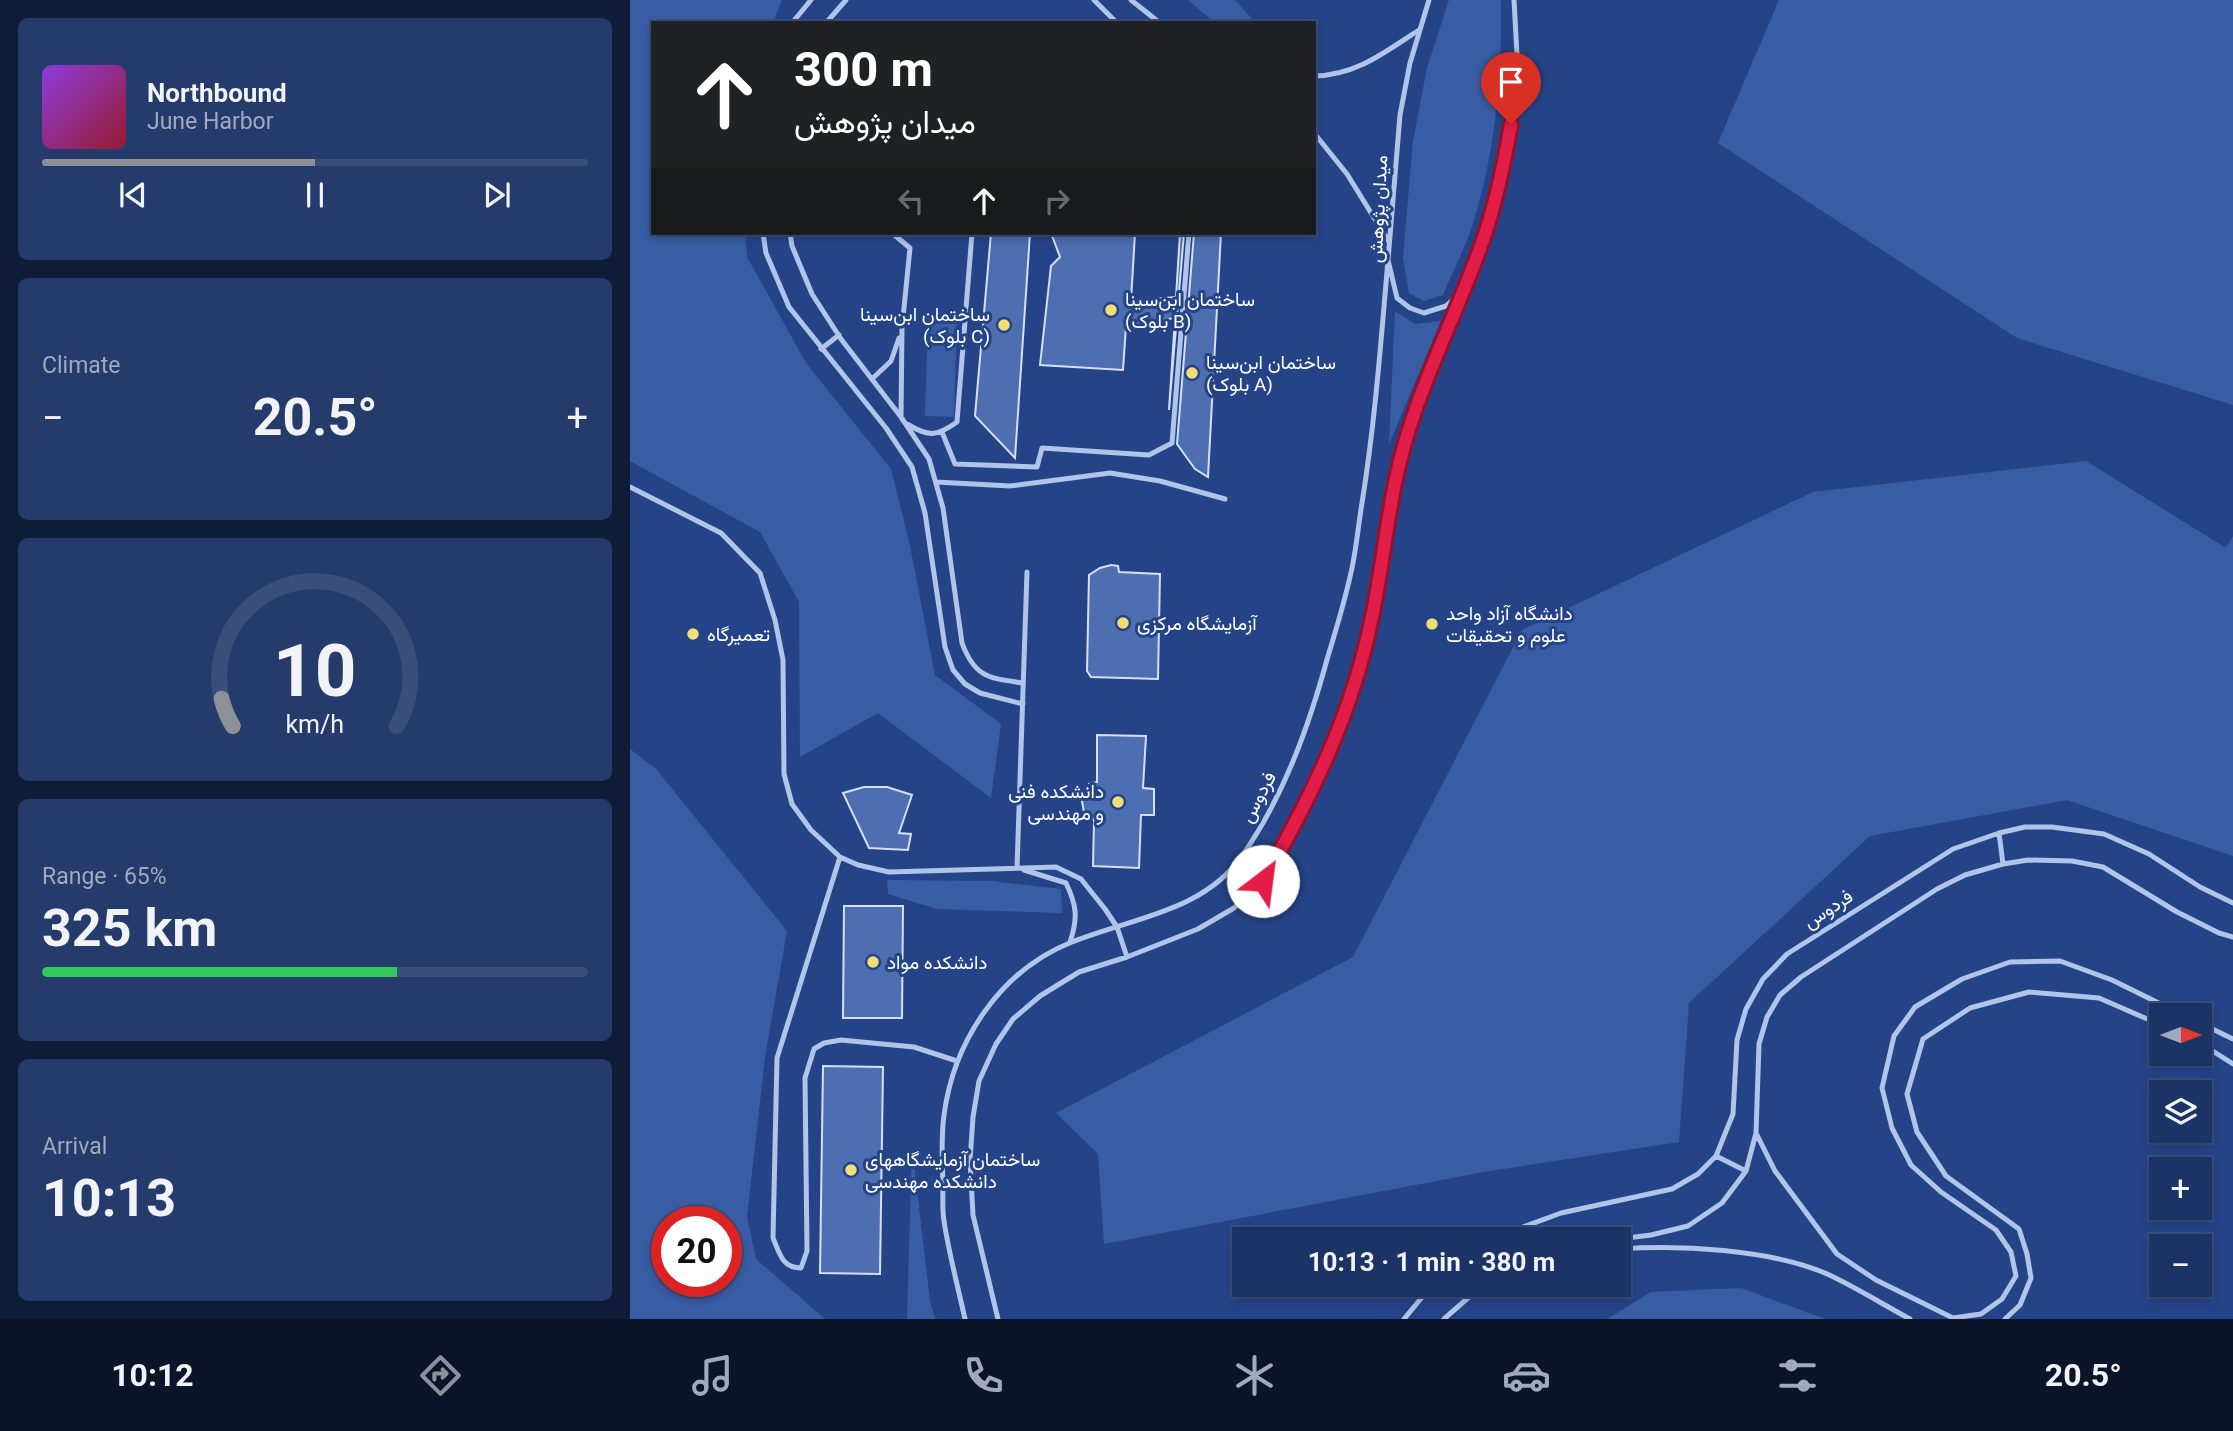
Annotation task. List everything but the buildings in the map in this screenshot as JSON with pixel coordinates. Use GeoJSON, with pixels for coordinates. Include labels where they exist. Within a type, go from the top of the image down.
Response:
{"type":"FeatureCollection","features":[{"type":"Feature","properties":{"kind":"lane"},"geometry":{"type":"LineString","coordinates":[[794,21],[811,0]]}},
{"type":"Feature","properties":{"kind":"lane"},"geometry":{"type":"LineString","coordinates":[[828,21],[846,0]]}},
{"type":"Feature","properties":{"kind":"lane"},"geometry":{"type":"LineString","coordinates":[[1094,0],[1115,21]]}},
{"type":"Feature","properties":{"kind":"lane"},"geometry":{"type":"LineString","coordinates":[[1131,0],[1157,21]]}},
{"type":"Feature","properties":{"kind":"lane","name":"میدان پژوهش"},"geometry":{"type":"LineString","coordinates":[[1429,0],[1410,63],[1400,115],[1388,260],[1396,298],[1410,308],[1424,313],[1434,311],[1446,306],[1462,292]]}},
{"type":"Feature","properties":{"kind":"lane"},"geometry":{"type":"LineString","coordinates":[[998,1319],[973,1215],[970,1161],[972,1117],[979,1081],[996,1044],[1013,1019],[1040,996],[1079,972],[1127,957],[1198,929],[1234,908],[1263,881],[1322,770],[1349,703],[1372,620],[1400,461],[1420,396],[1482,244],[1503,176],[1518,73],[1514,0]]}},
{"type":"Feature","properties":{"kind":"lane"},"geometry":{"type":"LineString","coordinates":[[1316,76],[1335,76],[1371,62],[1419,30]]}},
{"type":"Feature","properties":{"kind":"lane"},"geometry":{"type":"LineString","coordinates":[[1316,135],[1347,174],[1389,242]]}},
{"type":"Feature","properties":{"kind":"lane"},"geometry":{"type":"LineString","coordinates":[[763,235],[766,253],[789,307],[886,428],[912,467],[925,513],[945,647],[953,670],[965,684],[980,694],[1023,704]]}},
{"type":"Feature","properties":{"kind":"lane"},"geometry":{"type":"LineString","coordinates":[[790,235],[792,246],[812,294],[929,459],[943,509],[962,643],[969,661],[988,678],[1023,683]]}},
{"type":"Feature","properties":{"kind":"lane"},"geometry":{"type":"LineString","coordinates":[[894,235],[910,248],[902,328],[903,420]]}},
{"type":"Feature","properties":{"kind":"lane"},"geometry":{"type":"LineString","coordinates":[[903,420],[925,434],[942,432],[957,422],[972,235]]}},
{"type":"Feature","properties":{"kind":"lane"},"geometry":{"type":"LineString","coordinates":[[1045,481],[1037,467],[1042,448],[1149,456],[1172,443],[1189,235]]}},
{"type":"Feature","properties":{"kind":"lane","name":"فردوس"},"geometry":{"type":"LineString","coordinates":[[965,1319],[944,1220],[942,1160],[944,1113],[957,1061],[971,1031],[995,996],[1024,968],[1070,942],[1117,928],[1201,895],[1221,881],[1270,813],[1294,760],[1318,694],[1350,575],[1377,390],[1388,260]]}},
{"type":"Feature","properties":{"kind":"lane"},"geometry":{"type":"LineString","coordinates":[[872,379],[891,361],[902,328]]}},
{"type":"Feature","properties":{"kind":"lane"},"geometry":{"type":"LineString","coordinates":[[821,349],[839,335]]}},
{"type":"Feature","properties":{"kind":"lane"},"geometry":{"type":"LineString","coordinates":[[942,432],[955,464],[1037,467]]}},
{"type":"Feature","properties":{"kind":"lane"},"geometry":{"type":"LineString","coordinates":[[936,482],[1010,485],[1110,473],[1160,481],[1225,499]]}},
{"type":"Feature","properties":{"kind":"lane"},"geometry":{"type":"LineString","coordinates":[[630,487],[721,533],[760,573],[775,620],[783,660],[784,774],[792,804],[811,830],[840,857],[858,865],[889,872],[1056,867],[1081,879],[1117,928],[1127,957]]}},
{"type":"Feature","properties":{"kind":"lane"},"geometry":{"type":"LineString","coordinates":[[1017,868],[1027,572]]}},
{"type":"Feature","properties":{"kind":"lane","name":"فردوس"},"geometry":{"type":"LineString","coordinates":[[1523,1227],[1561,1213],[1672,1189],[1698,1174],[1716,1156],[1733,1114],[1737,1040],[1746,1009],[1763,979],[1787,954],[1953,849],[2025,827],[2052,827],[2104,834],[2149,854],[2200,887],[2233,903]]}},
{"type":"Feature","properties":{"kind":"lane"},"geometry":{"type":"LineString","coordinates":[[1999,833],[2003,864]]}},
{"type":"Feature","properties":{"kind":"lane"},"geometry":{"type":"LineString","coordinates":[[840,857],[777,1058],[773,1238],[784,1263],[792,1268],[801,1268],[807,1251],[805,1078],[814,1049],[824,1043],[841,1040],[914,1046],[957,1061]]}},
{"type":"Feature","properties":{"kind":"lane"},"geometry":{"type":"LineString","coordinates":[[1631,1238],[1688,1226],[1722,1203],[1746,1171],[1756,1133],[1759,1044],[1767,1017],[1780,995],[1801,977],[1937,889],[1965,875],[2028,860],[2072,861],[2103,867],[2177,912],[2233,937]]}},
{"type":"Feature","properties":{"kind":"lane"},"geometry":{"type":"LineString","coordinates":[[1017,868],[1066,883],[1074,899],[1077,923],[1070,942]]}},
{"type":"Feature","properties":{"kind":"lane"},"geometry":{"type":"LineString","coordinates":[[1756,1133],[1775,1171],[1837,1254],[1876,1280],[1953,1318],[1981,1314],[2001,1299],[2016,1276],[2011,1252],[1996,1230],[1941,1192],[1911,1165],[1892,1128],[1882,1088],[1894,1036],[1916,1007],[1962,979],[2010,962],[2060,961],[2112,980],[2159,1003]]}},
{"type":"Feature","properties":{"kind":"lane"},"geometry":{"type":"LineString","coordinates":[[2005,1319],[2020,1305],[2031,1278],[2027,1254],[2019,1229],[1946,1176],[1917,1132],[1907,1094],[1923,1039],[1970,1008],[2029,992],[2099,998],[2149,1021]]}},
{"type":"Feature","properties":{"kind":"lane"},"geometry":{"type":"LineString","coordinates":[[2212,1029],[2233,1039]]}},
{"type":"Feature","properties":{"kind":"lane"},"geometry":{"type":"LineString","coordinates":[[2212,1051],[2233,1064]]}},
{"type":"Feature","properties":{"kind":"lane"},"geometry":{"type":"LineString","coordinates":[[1716,1156],[1746,1171]]}},
{"type":"Feature","properties":{"kind":"lane"},"geometry":{"type":"LineString","coordinates":[[1631,1248],[1652,1247],[1760,1255],[1823,1273],[1910,1319]]}},
{"type":"Feature","properties":{"kind":"lane"},"geometry":{"type":"LineString","coordinates":[[1404,1319],[1422,1297]]}},
{"type":"Feature","properties":{"kind":"lane"},"geometry":{"type":"LineString","coordinates":[[1444,1319],[1469,1297]]}},
{"type":"Feature","properties":{"kind":"shaded area"},"geometry":{"type":"Polygon","coordinates":[[[630,0],[782,0],[774,21],[651,21],[651,235],[745,235],[747,257],[806,363],[891,469],[910,546],[935,675],[1001,724],[991,798],[878,713],[800,757],[799,602],[760,532],[630,461],[630,0]]]}},
{"type":"Feature","properties":{"kind":"shaded area"},"geometry":{"type":"Polygon","coordinates":[[[1188,0],[1235,0],[1254,21],[1213,21],[1188,0]]]}},
{"type":"Feature","properties":{"kind":"shaded area"},"geometry":{"type":"Polygon","coordinates":[[[1449,0],[1501,0],[1499,83],[1488,166],[1471,229],[1443,295],[1424,301],[1409,293],[1403,258],[1413,141],[1427,68],[1449,0]]]}},
{"type":"Feature","properties":{"kind":"shaded area"},"geometry":{"type":"Polygon","coordinates":[[[1779,0],[2233,0],[2233,405],[2017,338],[1718,143],[1779,0]]]}},
{"type":"Feature","properties":{"kind":"shaded area"},"geometry":{"type":"Polygon","coordinates":[[[1395,311],[1415,324],[1441,321],[1389,444],[1395,311]]]}},
{"type":"Feature","properties":{"kind":"shaded area"},"geometry":{"type":"Polygon","coordinates":[[[928,315],[957,319],[954,417],[925,416],[928,315]]]}},
{"type":"Feature","properties":{"kind":"shaded area"},"geometry":{"type":"Polygon","coordinates":[[[2086,461],[2226,548],[2233,536],[2233,856],[2067,800],[1870,836],[1689,1003],[1679,1142],[1484,1172],[1104,1244],[1098,1154],[1056,1113],[1353,957],[1522,630],[1813,492],[2086,461]]]}},
{"type":"Feature","properties":{"kind":"shaded area"},"geometry":{"type":"Polygon","coordinates":[[[630,749],[656,769],[787,931],[765,1057],[747,1217],[756,1259],[825,1319],[630,1319],[630,749]]]}},
{"type":"Feature","properties":{"kind":"shaded area"},"geometry":{"type":"Polygon","coordinates":[[[887,880],[991,881],[1061,889],[1062,913],[937,909],[888,894],[887,880]]]}},
{"type":"Feature","properties":{"kind":"shaded area"},"geometry":{"type":"Polygon","coordinates":[[[912,1148],[930,1301],[935,1319],[907,1319],[912,1148]]]}},
{"type":"Feature","properties":{"kind":"shaded area"},"geometry":{"type":"Polygon","coordinates":[[[1741,1288],[1825,1319],[1607,1319],[1651,1292],[1741,1288]]]}},
{"type":"Feature","properties":{"kind":"place","name":"ساختمان ابن‌سینا (بلوک B)"},"geometry":{"type":"Point","coordinates":[1111,310]}},
{"type":"Feature","properties":{"kind":"place","name":"ساختمان ابن‌سینا (بلوک C)"},"geometry":{"type":"Point","coordinates":[1004,325]}},
{"type":"Feature","properties":{"kind":"place","name":"ساختمان ابن‌سینا (بلوک A)"},"geometry":{"type":"Point","coordinates":[1192,373]}},
{"type":"Feature","properties":{"kind":"place","name":"آزمایشگاه مرکزی"},"geometry":{"type":"Point","coordinates":[1123,623]}},
{"type":"Feature","properties":{"kind":"place","name":"دانشگاه آزاد واحد علوم و تحقیقات"},"geometry":{"type":"Point","coordinates":[1432,624]}},
{"type":"Feature","properties":{"kind":"place","name":"تعمیرگاه"},"geometry":{"type":"Point","coordinates":[693,634]}},
{"type":"Feature","properties":{"kind":"place","name":"دانشکده فنی و مهندسی"},"geometry":{"type":"Point","coordinates":[1118,802]}},
{"type":"Feature","properties":{"kind":"place","name":"دانشکده مواد"},"geometry":{"type":"Point","coordinates":[873,962]}},
{"type":"Feature","properties":{"kind":"place","name":"ساختمان آزمایشگاههای دانشکده مهندسی"},"geometry":{"type":"Point","coordinates":[851,1170]}},
{"type":"Feature","properties":{"kind":"route"},"geometry":{"type":"LineString","coordinates":[[1263,881],[1322,770],[1349,703],[1372,620],[1400,461],[1420,396],[1482,244],[1503,176],[1511,124]]}}]}
